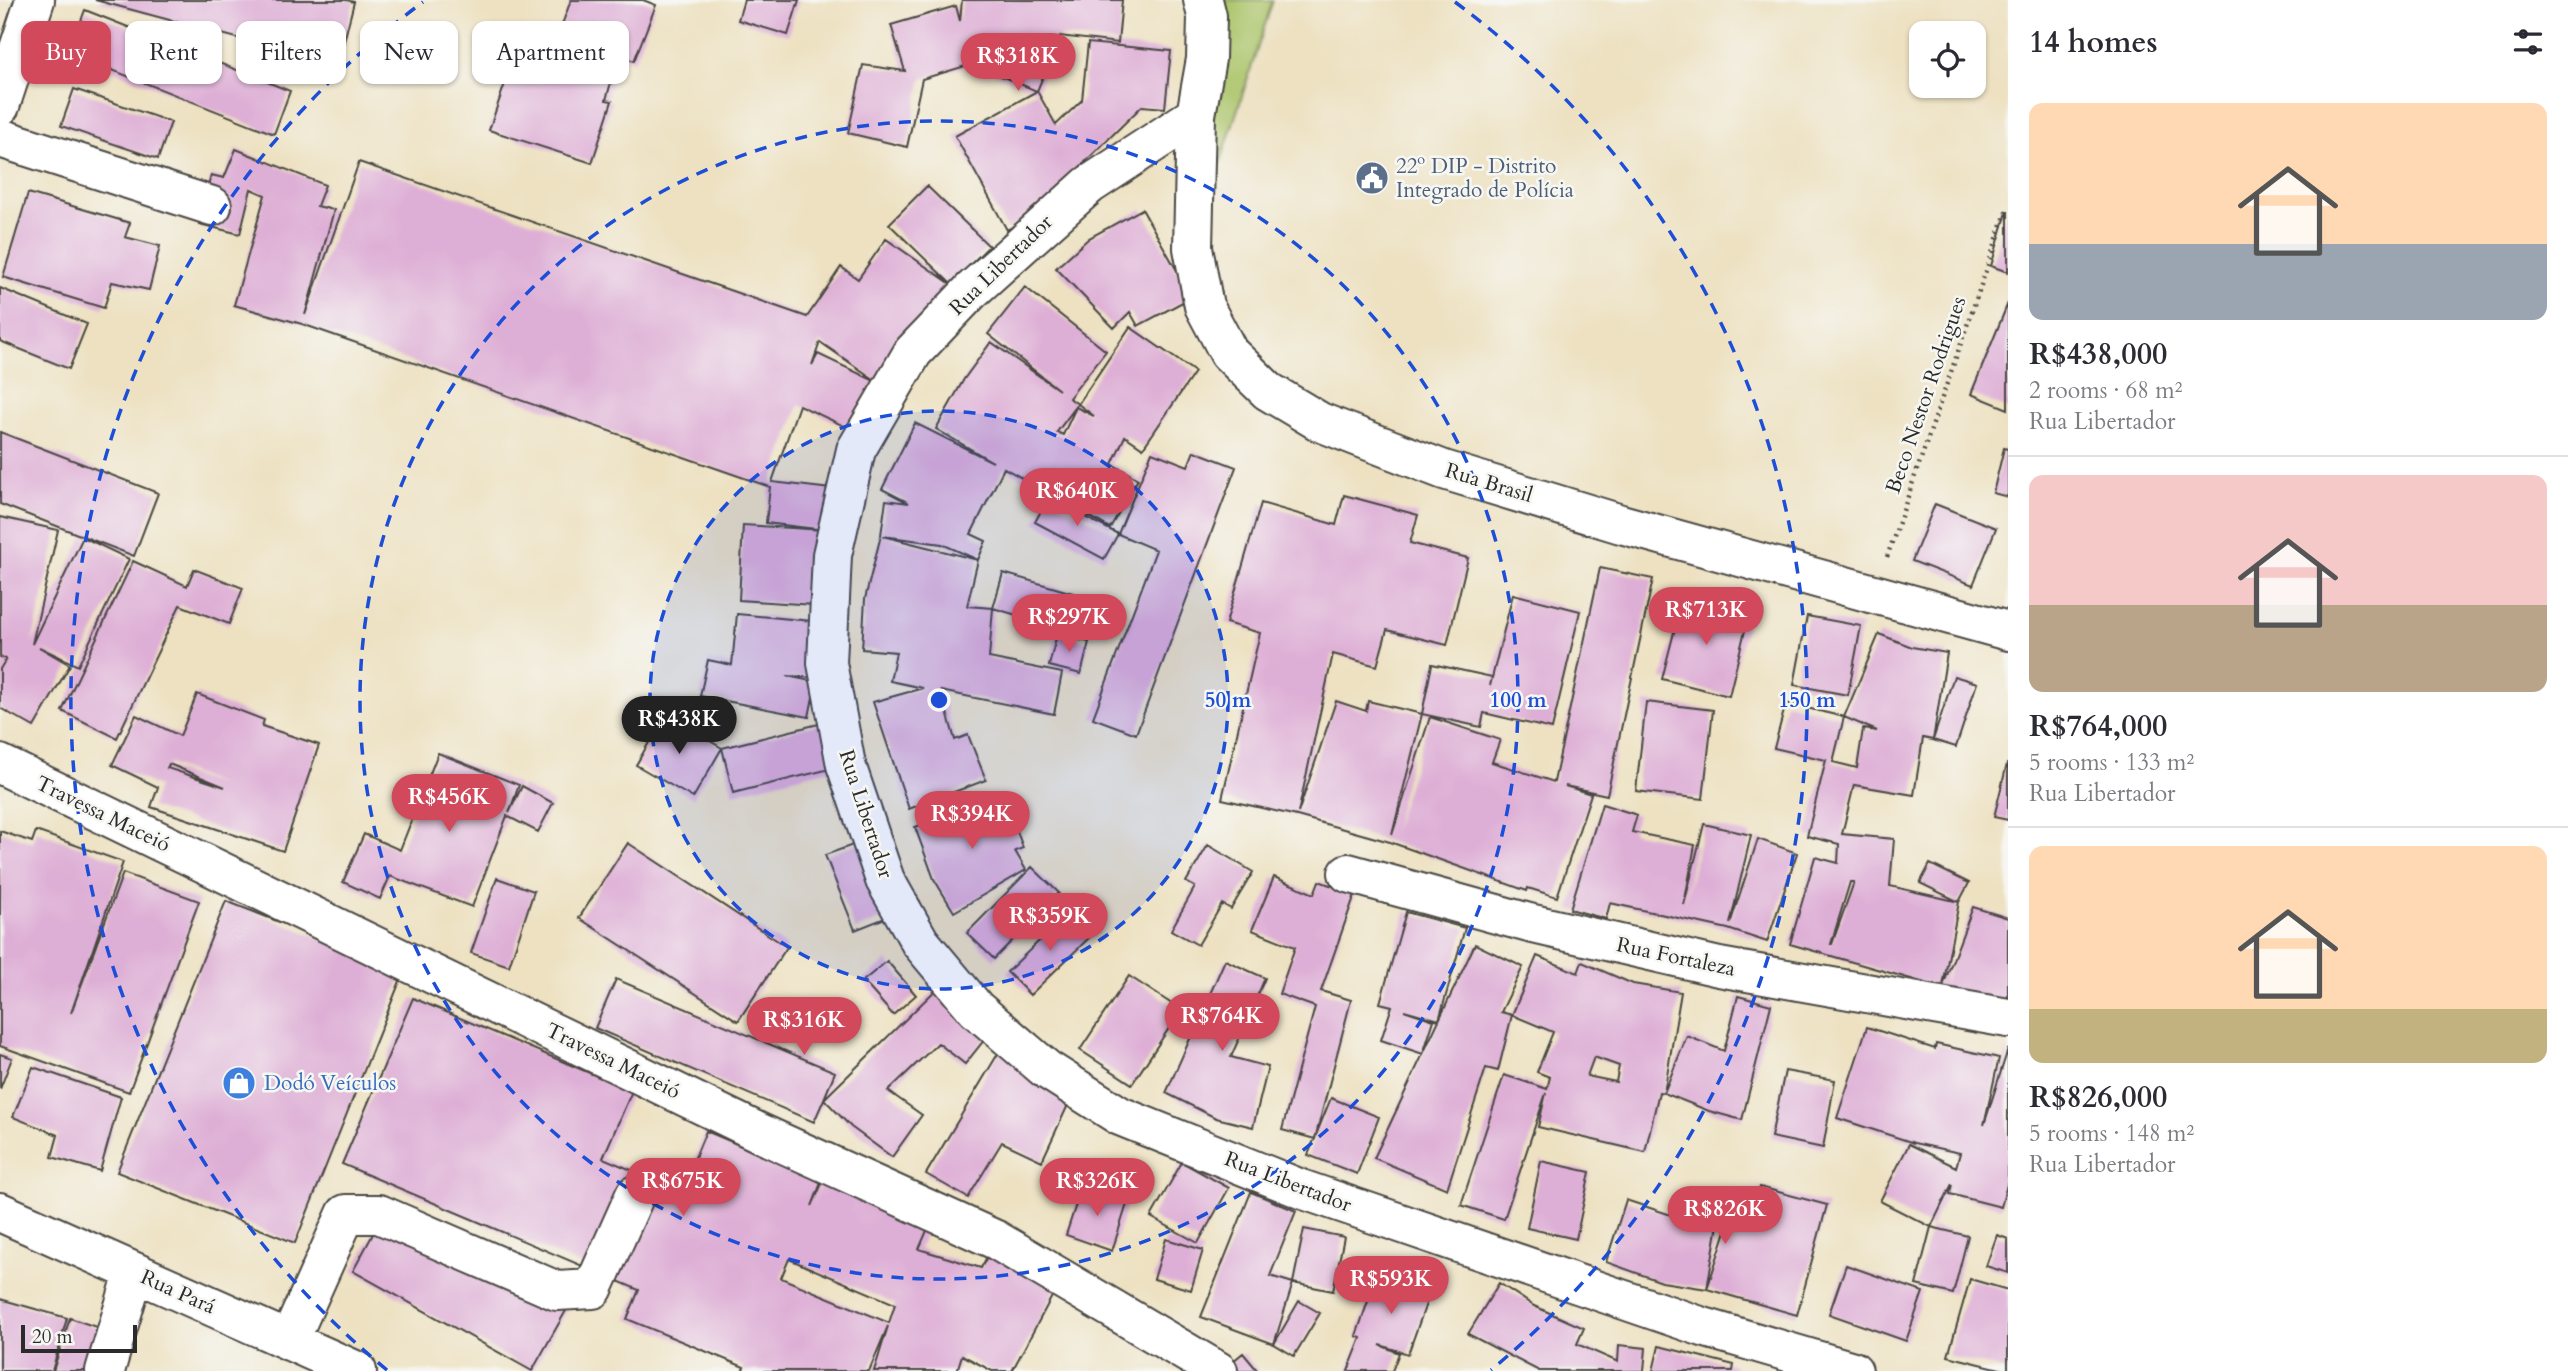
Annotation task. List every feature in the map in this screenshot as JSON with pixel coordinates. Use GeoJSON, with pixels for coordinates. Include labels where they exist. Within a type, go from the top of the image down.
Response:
{"type":"FeatureCollection","features":[{"type":"Feature","properties":{"kind":"street"},"geometry":{"type":"LineString","coordinates":[[0,106],[35,0]]}},
{"type":"Feature","properties":{"kind":"street"},"geometry":{"type":"LineString","coordinates":[[1196,115],[1206,59],[1207,16],[1203,0]]}},
{"type":"Feature","properties":{"kind":"street","name":"Rua Brasil"},"geometry":{"type":"LineString","coordinates":[[1196,115],[1193,248],[1204,306],[1229,353],[1268,391],[1320,422],[1444,470],[1620,524],[2008,631]]}},
{"type":"Feature","properties":{"kind":"street","name":"Rua Libertador"},"geometry":{"type":"LineString","coordinates":[[1196,115],[1089,185],[972,290],[913,352],[856,450],[832,555],[827,663],[846,765],[885,880],[920,942],[976,1009],[1046,1069],[1120,1116],[1301,1189],[1703,1327],[1853,1371]]}},
{"type":"Feature","properties":{"kind":"street"},"geometry":{"type":"LineString","coordinates":[[0,138],[212,205]]}},
{"type":"Feature","properties":{"kind":"street","name":"Travessa Maceió"},"geometry":{"type":"LineString","coordinates":[[0,764],[760,1133],[996,1240],[1218,1371]]}},
{"type":"Feature","properties":{"kind":"street","name":"Rua Fortaleza"},"geometry":{"type":"LineString","coordinates":[[1349,873],[1529,923],[1719,967],[2008,1018]]}},
{"type":"Feature","properties":{"kind":"street"},"geometry":{"type":"LineString","coordinates":[[289,1341],[346,1214],[379,1214],[557,1291],[581,1290],[593,1289],[635,1195]]}},
{"type":"Feature","properties":{"kind":"street","name":"Rua Pará"},"geometry":{"type":"LineString","coordinates":[[0,1212],[357,1371]]}},
{"type":"Feature","properties":{"kind":"street"},"geometry":{"type":"LineString","coordinates":[[105,1371],[134,1273]]}},
{"type":"Feature","properties":{"kind":"path","name":"Beco Nestor Rodrigues"},"geometry":{"type":"LineString","coordinates":[[1875,593],[2008,208]]}},
{"type":"Feature","properties":{"kind":"green space"},"geometry":{"type":"Polygon","coordinates":[[[1217,0],[1273,0],[1210,195],[1217,0]]]}},
{"type":"Feature","properties":{"kind":"building"},"geometry":{"type":"Polygon","coordinates":[[[95,0],[354,2],[346,34],[346,21],[236,21],[236,38],[222,34],[222,21],[174,21],[95,0]]]}},
{"type":"Feature","properties":{"kind":"building"},"geometry":{"type":"Polygon","coordinates":[[[571,0],[643,0],[656,5],[634,61],[629,59],[629,21],[563,21],[571,0]]]}},
{"type":"Feature","properties":{"kind":"building"},"geometry":{"type":"Polygon","coordinates":[[[744,0],[799,0],[788,35],[738,20],[744,0]]]}},
{"type":"Feature","properties":{"kind":"building"},"geometry":{"type":"Polygon","coordinates":[[[962,0],[1122,0],[1118,43],[1060,36],[1037,91],[972,64],[922,79],[907,147],[848,133],[863,65],[905,71],[891,25],[956,6],[960,21],[962,0]]]}},
{"type":"Feature","properties":{"kind":"building"},"geometry":{"type":"Polygon","coordinates":[[[85,10],[125,26],[125,75],[111,70],[111,21],[81,21],[85,10]]]}},
{"type":"Feature","properties":{"kind":"building"},"geometry":{"type":"Polygon","coordinates":[[[1088,43],[1171,51],[1165,108],[1142,106],[1080,167],[1089,185],[1007,230],[955,136],[1037,91],[1056,125],[1082,100],[1088,43]]]}},
{"type":"Feature","properties":{"kind":"building"},"geometry":{"type":"Polygon","coordinates":[[[222,64],[236,70],[236,84],[272,84],[290,91],[274,134],[147,84],[222,84],[222,64]]]}},
{"type":"Feature","properties":{"kind":"building"},"geometry":{"type":"Polygon","coordinates":[[[505,84],[611,84],[606,100],[612,101],[592,163],[489,130],[505,84]]]}},
{"type":"Feature","properties":{"kind":"building"},"geometry":{"type":"Polygon","coordinates":[[[74,89],[171,122],[158,159],[61,126],[74,89]]]}},
{"type":"Feature","properties":{"kind":"building"},"geometry":{"type":"Polygon","coordinates":[[[236,149],[325,185],[317,206],[334,210],[305,315],[359,162],[807,317],[841,267],[858,279],[886,239],[951,284],[881,384],[859,433],[799,405],[772,482],[839,490],[829,606],[739,600],[743,525],[825,530],[766,523],[770,487],[302,324],[234,305],[265,195],[251,189],[240,234],[199,224],[211,175],[224,178],[236,149]],[[820,342],[812,365],[818,354],[881,384],[820,342]]]}},
{"type":"Feature","properties":{"kind":"building"},"geometry":{"type":"Polygon","coordinates":[[[927,186],[989,246],[951,284],[889,224],[927,186]]]}},
{"type":"Feature","properties":{"kind":"building"},"geometry":{"type":"Polygon","coordinates":[[[28,193],[130,223],[125,237],[160,246],[149,290],[112,282],[104,308],[3,277],[28,193]]]}},
{"type":"Feature","properties":{"kind":"building"},"geometry":{"type":"Polygon","coordinates":[[[1142,209],[1192,297],[1138,326],[1130,312],[1114,328],[1056,268],[1089,238],[1142,209]]]}},
{"type":"Feature","properties":{"kind":"building"},"geometry":{"type":"Polygon","coordinates":[[[2008,212],[2008,272],[1991,266],[2008,212]]]}},
{"type":"Feature","properties":{"kind":"building"},"geometry":{"type":"Polygon","coordinates":[[[1025,287],[1106,351],[1069,398],[1078,404],[1130,327],[1195,372],[1143,448],[1125,436],[1112,464],[1138,479],[1110,528],[1004,468],[971,534],[986,541],[978,560],[967,606],[993,608],[989,658],[1062,673],[1054,714],[941,691],[955,740],[968,735],[986,780],[909,809],[873,702],[923,688],[890,681],[896,652],[862,649],[865,599],[881,535],[886,500],[909,503],[882,489],[915,423],[993,462],[936,429],[964,379],[991,342],[1059,390],[988,334],[1025,287]],[[1078,404],[1057,432],[1063,435],[1076,407],[1094,416],[1078,404]],[[883,536],[978,560],[942,544],[883,536]]]}},
{"type":"Feature","properties":{"kind":"building"},"geometry":{"type":"Polygon","coordinates":[[[0,288],[87,324],[69,369],[0,341],[0,288]]]}},
{"type":"Feature","properties":{"kind":"building"},"geometry":{"type":"Polygon","coordinates":[[[2008,303],[2008,409],[1971,394],[2008,303]]]}},
{"type":"Feature","properties":{"kind":"building"},"geometry":{"type":"Polygon","coordinates":[[[0,432],[158,493],[134,556],[0,504],[0,432]]]}},
{"type":"Feature","properties":{"kind":"building"},"geometry":{"type":"Polygon","coordinates":[[[2004,448],[2008,449],[2008,497],[1993,493],[2004,448]]]}},
{"type":"Feature","properties":{"kind":"building"},"geometry":{"type":"Polygon","coordinates":[[[1194,451],[1236,467],[1136,734],[1093,718],[1156,550],[1118,534],[1152,452],[1188,466],[1194,451]]]}},
{"type":"Feature","properties":{"kind":"building"},"geometry":{"type":"Polygon","coordinates":[[[1344,495],[1418,515],[1410,543],[1468,558],[1447,645],[1387,630],[1377,666],[1333,654],[1298,813],[1336,701],[1366,711],[1368,701],[1422,714],[1392,835],[1430,717],[1500,740],[1492,762],[1554,782],[1600,568],[1653,579],[1607,795],[1565,786],[1591,794],[1557,897],[1528,888],[1527,891],[1390,842],[1297,816],[1222,799],[1260,633],[1226,623],[1261,503],[1336,525],[1344,495]]]}},
{"type":"Feature","properties":{"kind":"building"},"geometry":{"type":"Polygon","coordinates":[[[1048,498],[1118,534],[1104,559],[1035,522],[1048,498]]]}},
{"type":"Feature","properties":{"kind":"building"},"geometry":{"type":"Polygon","coordinates":[[[1935,504],[1996,528],[1973,585],[1912,561],[1935,504]]]}},
{"type":"Feature","properties":{"kind":"building"},"geometry":{"type":"Polygon","coordinates":[[[0,517],[58,530],[32,644],[83,537],[129,559],[78,666],[39,647],[70,665],[34,727],[0,708],[0,669],[6,659],[0,657],[0,517]]]}},
{"type":"Feature","properties":{"kind":"building"},"geometry":{"type":"Polygon","coordinates":[[[133,561],[187,586],[194,569],[243,588],[229,624],[180,605],[117,738],[62,711],[133,561]]]}},
{"type":"Feature","properties":{"kind":"building"},"geometry":{"type":"Polygon","coordinates":[[[1003,573],[1087,597],[1077,633],[993,608],[1003,573]]]}},
{"type":"Feature","properties":{"kind":"building"},"geometry":{"type":"Polygon","coordinates":[[[1513,594],[1580,611],[1552,729],[1484,713],[1481,727],[1422,714],[1432,664],[1492,677],[1490,686],[1513,594]]]}},
{"type":"Feature","properties":{"kind":"building"},"geometry":{"type":"Polygon","coordinates":[[[1683,597],[1749,614],[1729,696],[1662,679],[1683,597]]]}},
{"type":"Feature","properties":{"kind":"building"},"geometry":{"type":"Polygon","coordinates":[[[737,614],[822,622],[817,678],[787,676],[816,682],[809,717],[700,696],[708,660],[732,665],[737,614]]]}},
{"type":"Feature","properties":{"kind":"building"},"geometry":{"type":"Polygon","coordinates":[[[1807,616],[1861,626],[1848,695],[1794,685],[1807,616]]]}},
{"type":"Feature","properties":{"kind":"building"},"geometry":{"type":"Polygon","coordinates":[[[1057,634],[1089,642],[1081,674],[1049,666],[1057,634]]]}},
{"type":"Feature","properties":{"kind":"building"},"geometry":{"type":"Polygon","coordinates":[[[1879,634],[1912,647],[1947,653],[1933,740],[1923,738],[1914,795],[1854,785],[1842,834],[1894,839],[1890,886],[1959,902],[1943,986],[1973,907],[2008,918],[2008,1000],[1970,996],[1790,944],[1815,857],[1838,863],[1839,844],[1807,836],[1826,760],[1774,748],[1786,703],[1844,717],[1879,634]],[[1844,717],[1833,762],[1857,768],[1863,729],[1877,731],[1844,717]],[[1850,882],[1831,944],[1832,944],[1854,882],[1850,882]]]}},
{"type":"Feature","properties":{"kind":"building"},"geometry":{"type":"Polygon","coordinates":[[[1954,676],[1977,683],[1956,747],[1933,740],[1954,676]]]}},
{"type":"Feature","properties":{"kind":"building"},"geometry":{"type":"Polygon","coordinates":[[[197,694],[264,720],[262,726],[319,745],[283,851],[151,807],[158,787],[112,765],[136,715],[180,736],[197,694]],[[169,764],[167,768],[225,787],[169,764]]]}},
{"type":"Feature","properties":{"kind":"building"},"geometry":{"type":"Polygon","coordinates":[[[1646,702],[1713,710],[1703,799],[1636,791],[1646,702]]]}},
{"type":"Feature","properties":{"kind":"building"},"geometry":{"type":"Polygon","coordinates":[[[665,715],[722,748],[693,798],[636,765],[665,715]]]}},
{"type":"Feature","properties":{"kind":"building"},"geometry":{"type":"Polygon","coordinates":[[[835,720],[846,765],[733,793],[722,748],[835,720]]]}},
{"type":"Feature","properties":{"kind":"building"},"geometry":{"type":"Polygon","coordinates":[[[438,753],[519,785],[509,813],[522,786],[553,803],[538,832],[507,816],[472,907],[390,876],[380,899],[343,882],[364,834],[400,850],[438,753]]]}},
{"type":"Feature","properties":{"kind":"building"},"geometry":{"type":"Polygon","coordinates":[[[2008,764],[2008,820],[1994,817],[2008,764]]]}},
{"type":"Feature","properties":{"kind":"building"},"geometry":{"type":"Polygon","coordinates":[[[1004,795],[1023,848],[1015,851],[1026,870],[954,912],[934,879],[915,827],[1004,795]]]}},
{"type":"Feature","properties":{"kind":"building"},"geometry":{"type":"Polygon","coordinates":[[[1602,804],[1637,815],[1632,832],[1695,845],[1684,905],[1704,824],[1751,835],[1730,924],[1758,839],[1797,853],[1767,942],[1728,929],[1610,903],[1606,919],[1570,909],[1602,804]]]}},
{"type":"Feature","properties":{"kind":"building"},"geometry":{"type":"Polygon","coordinates":[[[0,831],[32,842],[36,831],[123,862],[71,1013],[123,873],[199,901],[129,1092],[0,1046],[0,831]]]}},
{"type":"Feature","properties":{"kind":"building"},"geometry":{"type":"Polygon","coordinates":[[[864,841],[893,915],[855,930],[825,855],[864,841]]]}},
{"type":"Feature","properties":{"kind":"building"},"geometry":{"type":"Polygon","coordinates":[[[628,843],[787,947],[738,1021],[579,918],[628,843]]]}},
{"type":"Feature","properties":{"kind":"building"},"geometry":{"type":"Polygon","coordinates":[[[1208,845],[1253,872],[1231,909],[1222,904],[1198,945],[1171,930],[1195,887],[1186,882],[1208,845]]]}},
{"type":"Feature","properties":{"kind":"building"},"geometry":{"type":"Polygon","coordinates":[[[1930,864],[1969,883],[1959,902],[1920,883],[1930,864]]]}},
{"type":"Feature","properties":{"kind":"building"},"geometry":{"type":"Polygon","coordinates":[[[1032,867],[1059,893],[994,959],[967,933],[1032,867]]]}},
{"type":"Feature","properties":{"kind":"building"},"geometry":{"type":"Polygon","coordinates":[[[1274,877],[1314,894],[1319,881],[1355,894],[1321,991],[1351,1000],[1315,1139],[1282,1130],[1315,1007],[1279,994],[1295,947],[1252,930],[1274,877]]]}},
{"type":"Feature","properties":{"kind":"building"},"geometry":{"type":"Polygon","coordinates":[[[497,878],[534,891],[509,966],[471,953],[497,878]]]}},
{"type":"Feature","properties":{"kind":"building"},"geometry":{"type":"Polygon","coordinates":[[[226,901],[404,971],[295,1243],[117,1172],[226,901]]]}},
{"type":"Feature","properties":{"kind":"building"},"geometry":{"type":"Polygon","coordinates":[[[1070,911],[1093,934],[1030,995],[1007,972],[1070,911]]]}},
{"type":"Feature","properties":{"kind":"building"},"geometry":{"type":"Polygon","coordinates":[[[1406,912],[1465,928],[1439,1020],[1404,1010],[1434,1020],[1423,1054],[1381,1040],[1392,1006],[1380,1003],[1406,912]]]}},
{"type":"Feature","properties":{"kind":"building"},"geometry":{"type":"Polygon","coordinates":[[[1475,944],[1523,967],[1501,1012],[1512,1015],[1498,1071],[1486,1068],[1447,1189],[1374,1158],[1475,944]]]}},
{"type":"Feature","properties":{"kind":"building"},"geometry":{"type":"Polygon","coordinates":[[[1537,956],[1578,973],[1582,962],[1633,984],[1681,992],[1664,1093],[1659,1092],[1645,1152],[1538,1127],[1546,1093],[1504,1219],[1461,1205],[1504,1075],[1547,1089],[1550,1077],[1537,1072],[1553,1032],[1512,1015],[1537,956]],[[1594,1057],[1587,1076],[1616,1082],[1619,1066],[1594,1057]]]}},
{"type":"Feature","properties":{"kind":"building"},"geometry":{"type":"Polygon","coordinates":[[[1225,960],[1265,978],[1231,1057],[1268,1067],[1253,1127],[1216,1118],[1166,1093],[1225,960]]]}},
{"type":"Feature","properties":{"kind":"building"},"geometry":{"type":"Polygon","coordinates":[[[887,961],[916,995],[893,1015],[863,981],[887,961]]]}},
{"type":"Feature","properties":{"kind":"building"},"geometry":{"type":"Polygon","coordinates":[[[952,974],[996,1025],[965,1064],[938,1043],[888,1091],[922,1115],[892,1157],[851,1127],[824,1099],[952,974]]]}},
{"type":"Feature","properties":{"kind":"building"},"geometry":{"type":"Polygon","coordinates":[[[1129,976],[1181,1010],[1132,1084],[1080,1050],[1129,976]]]}},
{"type":"Feature","properties":{"kind":"building"},"geometry":{"type":"Polygon","coordinates":[[[616,979],[835,1072],[814,1122],[595,1028],[616,979]]]}},
{"type":"Feature","properties":{"kind":"building"},"geometry":{"type":"Polygon","coordinates":[[[1738,996],[1771,1005],[1742,1120],[1709,1111],[1664,1093],[1687,1036],[1724,1051],[1738,996]]]}},
{"type":"Feature","properties":{"kind":"building"},"geometry":{"type":"Polygon","coordinates":[[[413,998],[632,1091],[603,1158],[681,1191],[706,1131],[822,1180],[812,1206],[823,1181],[929,1226],[919,1249],[981,1268],[996,1240],[1063,1276],[1012,1371],[992,1371],[962,1355],[957,1371],[874,1371],[888,1326],[869,1371],[742,1371],[744,1367],[627,1319],[639,1290],[342,1164],[413,998]],[[789,1259],[781,1278],[889,1323],[895,1304],[789,1259]]]}},
{"type":"Feature","properties":{"kind":"building"},"geometry":{"type":"Polygon","coordinates":[[[1867,1027],[1935,1049],[1936,1044],[1999,1058],[1984,1125],[2008,1049],[2008,1181],[2001,1207],[1950,1194],[1952,1184],[1931,1227],[1880,1201],[1909,1144],[1956,1167],[1960,1153],[1914,1143],[1837,1118],[1867,1027]]]}},
{"type":"Feature","properties":{"kind":"building"},"geometry":{"type":"Polygon","coordinates":[[[999,1052],[1074,1092],[1042,1161],[1002,1142],[968,1198],[926,1174],[999,1052]]]}},
{"type":"Feature","properties":{"kind":"building"},"geometry":{"type":"Polygon","coordinates":[[[0,1054],[12,1058],[0,1089],[0,1054]]]}},
{"type":"Feature","properties":{"kind":"building"},"geometry":{"type":"Polygon","coordinates":[[[33,1067],[121,1097],[100,1171],[52,1157],[58,1135],[13,1117],[33,1067]]]}},
{"type":"Feature","properties":{"kind":"building"},"geometry":{"type":"Polygon","coordinates":[[[1785,1071],[1835,1080],[1823,1148],[1771,1137],[1785,1071]]]}},
{"type":"Feature","properties":{"kind":"building"},"geometry":{"type":"Polygon","coordinates":[[[1331,1098],[1379,1117],[1357,1174],[1308,1155],[1331,1098]]]}},
{"type":"Feature","properties":{"kind":"building"},"geometry":{"type":"Polygon","coordinates":[[[1541,1161],[1590,1172],[1576,1239],[1527,1228],[1541,1161]]]}},
{"type":"Feature","properties":{"kind":"building"},"geometry":{"type":"Polygon","coordinates":[[[1182,1162],[1229,1188],[1198,1243],[1151,1217],[1182,1162]]]}},
{"type":"Feature","properties":{"kind":"building"},"geometry":{"type":"Polygon","coordinates":[[[1082,1186],[1128,1201],[1112,1251],[1066,1235],[1082,1186]]]}},
{"type":"Feature","properties":{"kind":"building"},"geometry":{"type":"Polygon","coordinates":[[[1760,1187],[1827,1205],[1797,1315],[1707,1289],[1739,1191],[1758,1197],[1760,1187]]]}},
{"type":"Feature","properties":{"kind":"building"},"geometry":{"type":"Polygon","coordinates":[[[1251,1192],[1296,1211],[1270,1276],[1293,1283],[1274,1344],[1201,1317],[1251,1192]]]}},
{"type":"Feature","properties":{"kind":"building"},"geometry":{"type":"Polygon","coordinates":[[[1678,1193],[1722,1201],[1707,1289],[1662,1282],[1606,1262],[1626,1200],[1674,1216],[1678,1193]]]}},
{"type":"Feature","properties":{"kind":"building"},"geometry":{"type":"Polygon","coordinates":[[[387,1208],[567,1309],[532,1371],[353,1271],[387,1208]]]}},
{"type":"Feature","properties":{"kind":"building"},"geometry":{"type":"Polygon","coordinates":[[[1931,1227],[1968,1236],[1953,1294],[1916,1285],[1931,1227]]]}},
{"type":"Feature","properties":{"kind":"building"},"geometry":{"type":"Polygon","coordinates":[[[1304,1229],[1344,1237],[1333,1291],[1293,1283],[1304,1229]]]}},
{"type":"Feature","properties":{"kind":"building"},"geometry":{"type":"Polygon","coordinates":[[[1997,1235],[2008,1239],[2008,1273],[1986,1266],[1997,1235]]]}},
{"type":"Feature","properties":{"kind":"building"},"geometry":{"type":"Polygon","coordinates":[[[1166,1239],[1203,1250],[1191,1290],[1154,1279],[1166,1239]]]}},
{"type":"Feature","properties":{"kind":"building"},"geometry":{"type":"Polygon","coordinates":[[[1383,1258],[1436,1276],[1408,1354],[1380,1345],[1399,1353],[1392,1371],[1348,1371],[1361,1338],[1356,1336],[1383,1258]]]}},
{"type":"Feature","properties":{"kind":"building"},"geometry":{"type":"Polygon","coordinates":[[[1846,1265],[1923,1292],[1906,1341],[1829,1314],[1846,1265]]]}},
{"type":"Feature","properties":{"kind":"building"},"geometry":{"type":"Polygon","coordinates":[[[1970,1279],[2008,1290],[2008,1371],[1948,1356],[1970,1279]]]}},
{"type":"Feature","properties":{"kind":"building"},"geometry":{"type":"Polygon","coordinates":[[[1499,1283],[1534,1306],[1584,1328],[1577,1344],[1618,1362],[1619,1345],[1646,1348],[1644,1371],[1539,1371],[1468,1334],[1499,1283]]]}},
{"type":"Feature","properties":{"kind":"building"},"geometry":{"type":"Polygon","coordinates":[[[0,1299],[67,1318],[52,1371],[0,1371],[0,1299]]]}},
{"type":"Feature","properties":{"kind":"building"},"geometry":{"type":"Polygon","coordinates":[[[1299,1301],[1320,1313],[1294,1356],[1274,1344],[1299,1301]]]}},
{"type":"Feature","properties":{"kind":"building"},"geometry":{"type":"Polygon","coordinates":[[[70,1318],[117,1334],[104,1371],[53,1371],[70,1318]]]}},
{"type":"Feature","properties":{"kind":"building"},"geometry":{"type":"Polygon","coordinates":[[[1659,1346],[1734,1365],[1733,1371],[1653,1371],[1659,1346]]]}},
{"type":"Feature","properties":{"kind":"building"},"geometry":{"type":"Polygon","coordinates":[[[1243,1353],[1258,1371],[1221,1371],[1243,1353]]]}},
{"type":"Feature","properties":{"kind":"place","name":"22º DIP - Distrito Integrado de Polícia"},"geometry":{"type":"Point","coordinates":[1372,178]}},
{"type":"Feature","properties":{"kind":"place","name":"Dodó Veículos"},"geometry":{"type":"Point","coordinates":[239,1083]}}]}
